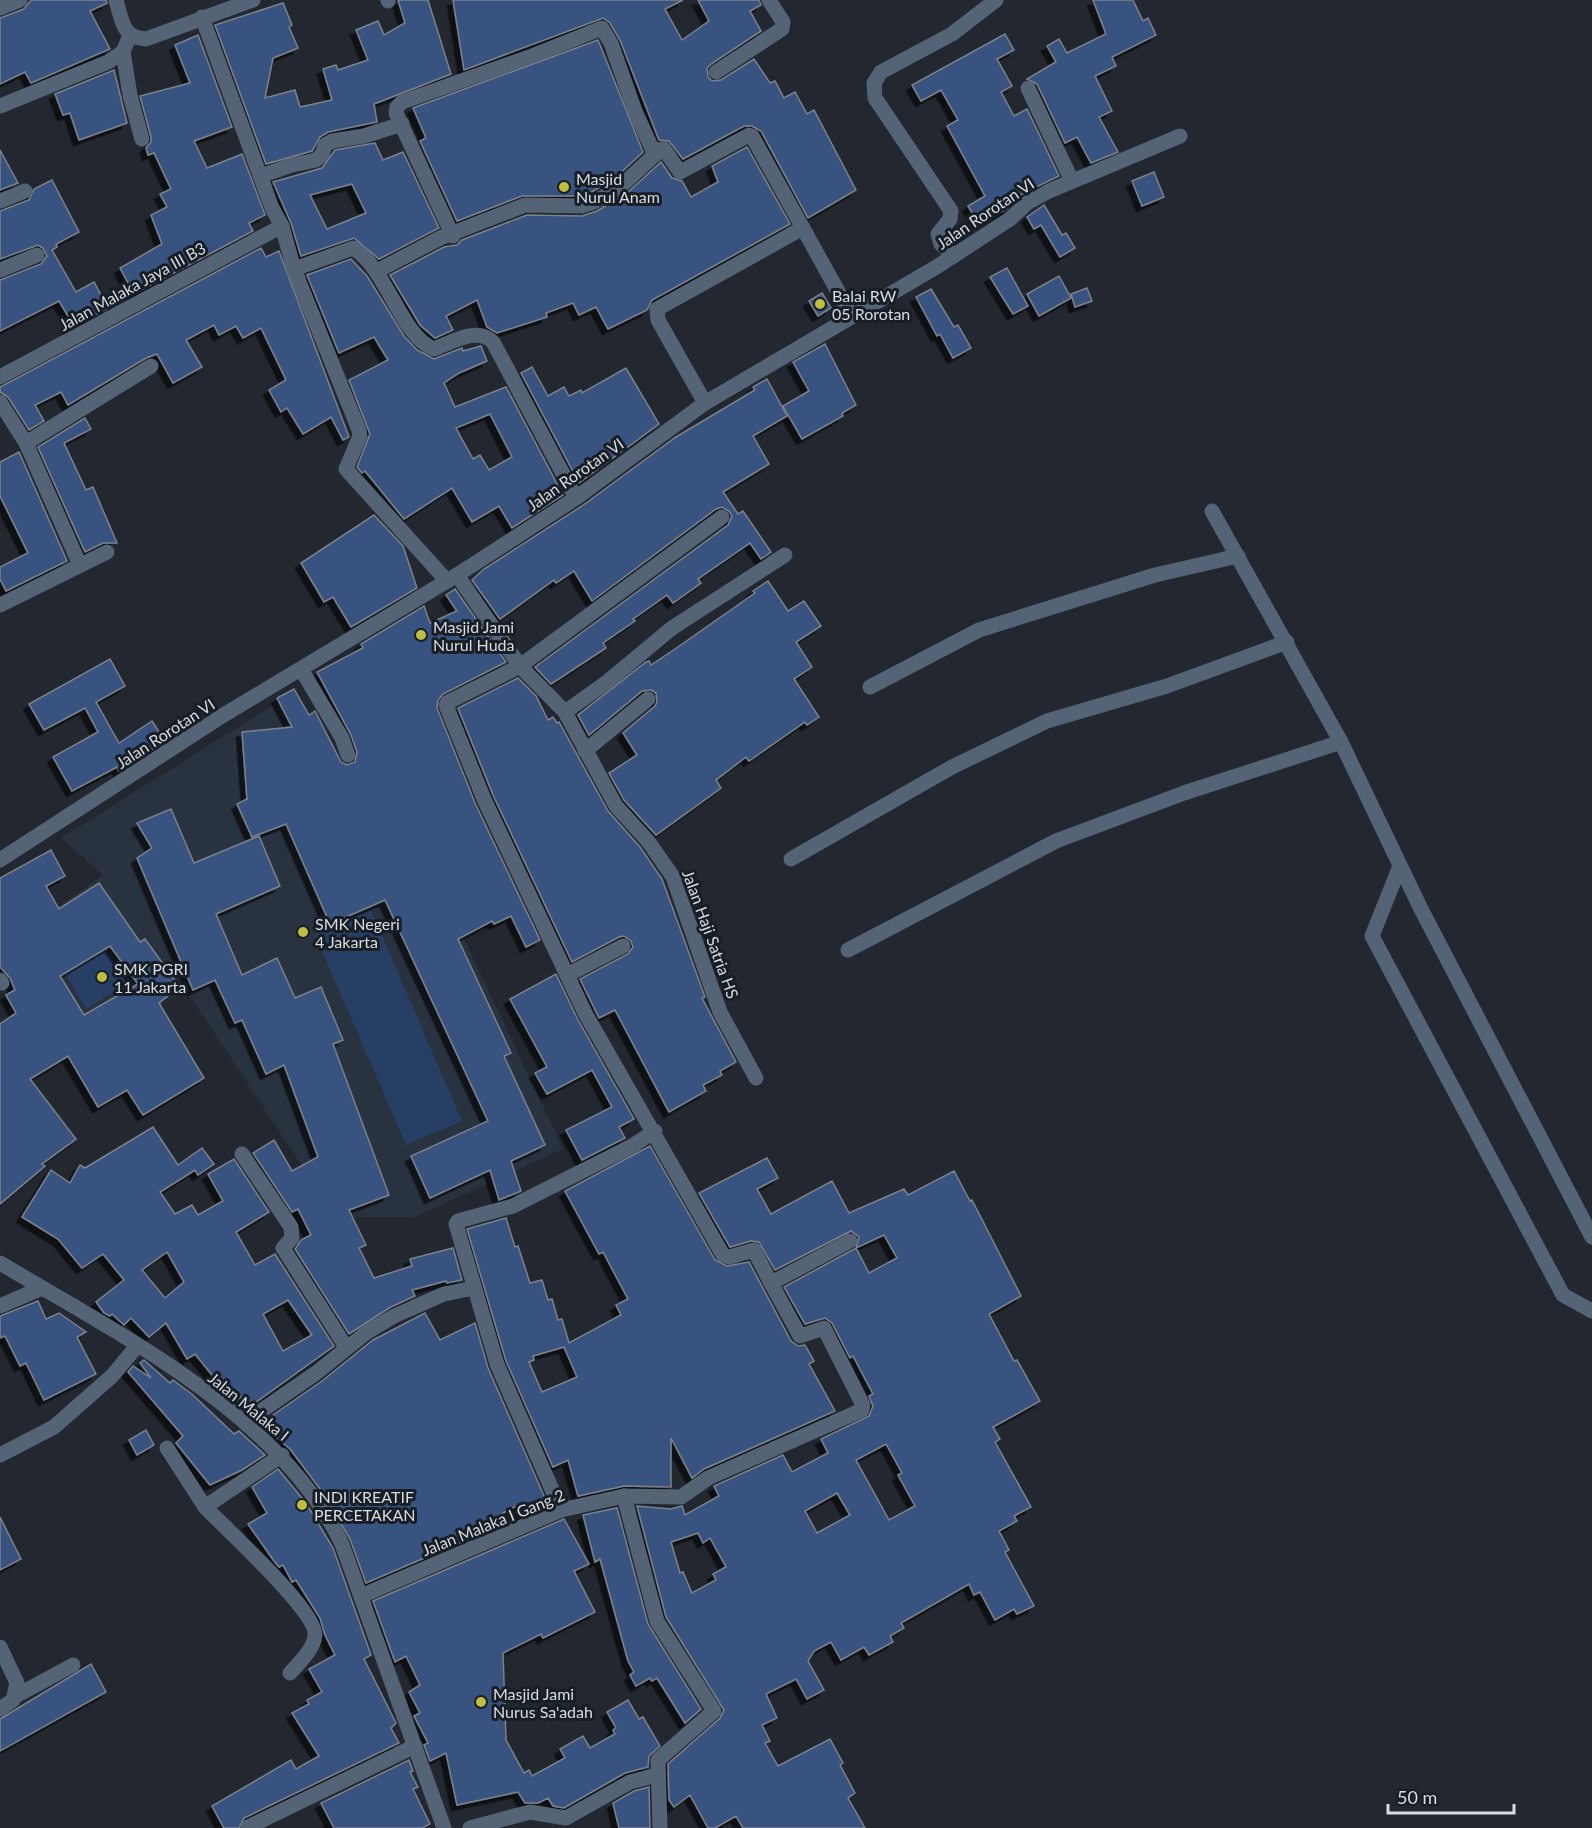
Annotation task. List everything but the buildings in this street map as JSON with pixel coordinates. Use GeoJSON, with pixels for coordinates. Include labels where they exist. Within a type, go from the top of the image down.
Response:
{"type":"FeatureCollection","features":[{"type":"Feature","properties":{"kind":"street"},"geometry":{"type":"LineString","coordinates":[[0,8],[20,0]]}},
{"type":"Feature","properties":{"kind":"street"},"geometry":{"type":"LineString","coordinates":[[116,0],[124,29],[130,35],[146,39],[253,0]]}},
{"type":"Feature","properties":{"kind":"street"},"geometry":{"type":"LineString","coordinates":[[716,72],[782,29],[783,22],[769,0]]}},
{"type":"Feature","properties":{"kind":"street"},"geometry":{"type":"LineString","coordinates":[[954,256],[941,244],[938,234],[950,219],[951,211],[875,98],[874,83],[881,72],[952,34],[996,0]]}},
{"type":"Feature","properties":{"kind":"street"},"geometry":{"type":"LineString","coordinates":[[202,17],[260,176],[282,226],[294,269],[353,248],[377,271],[401,312],[427,347],[434,350],[476,334],[486,334],[493,342],[576,498]]}},
{"type":"Feature","properties":{"kind":"street"},"geometry":{"type":"LineString","coordinates":[[453,236],[396,113],[397,106],[402,102],[532,56],[601,28],[605,30],[611,43],[635,111],[655,155]]}},
{"type":"Feature","properties":{"kind":"street"},"geometry":{"type":"LineString","coordinates":[[130,35],[123,52],[130,95],[142,139]]}},
{"type":"Feature","properties":{"kind":"street"},"geometry":{"type":"LineString","coordinates":[[0,106],[108,62],[123,52]]}},
{"type":"Feature","properties":{"kind":"street"},"geometry":{"type":"LineString","coordinates":[[1028,88],[1072,182]]}},
{"type":"Feature","properties":{"kind":"street"},"geometry":{"type":"LineString","coordinates":[[260,176],[316,160],[322,157],[325,145],[332,141],[364,136],[402,124]]}},
{"type":"Feature","properties":{"kind":"street"},"geometry":{"type":"LineString","coordinates":[[377,271],[441,238],[453,236],[525,206],[582,206],[594,202],[620,187],[664,149],[680,172],[744,136],[752,136],[801,229],[851,315]]}},
{"type":"Feature","properties":{"kind":"street","name":"Jalan Rorotan VI"},"geometry":{"type":"LineString","coordinates":[[0,860],[222,716],[452,578],[576,498],[705,403],[954,256],[1010,219],[1027,203],[1180,136]]}},
{"type":"Feature","properties":{"kind":"street"},"geometry":{"type":"LineString","coordinates":[[0,201],[25,191]]}},
{"type":"Feature","properties":{"kind":"street","name":"Jalan Malaka Jaya III B3"},"geometry":{"type":"LineString","coordinates":[[0,377],[282,226]]}},
{"type":"Feature","properties":{"kind":"street"},"geometry":{"type":"LineString","coordinates":[[705,403],[658,320],[657,309],[801,229]]}},
{"type":"Feature","properties":{"kind":"street"},"geometry":{"type":"LineString","coordinates":[[0,270],[37,255]]}},
{"type":"Feature","properties":{"kind":"street","name":"Jalan Haji Satria HS"},"geometry":{"type":"LineString","coordinates":[[294,269],[359,430],[360,435],[346,469],[452,578],[520,666],[565,712],[616,806],[648,840],[673,877],[720,1012],[756,1078]]}},
{"type":"Feature","properties":{"kind":"street"},"geometry":{"type":"LineString","coordinates":[[26,443],[151,366]]}},
{"type":"Feature","properties":{"kind":"street"},"geometry":{"type":"LineString","coordinates":[[0,402],[26,443],[80,565]]}},
{"type":"Feature","properties":{"kind":"street"},"geometry":{"type":"LineString","coordinates":[[1212,511],[1341,742],[1400,866],[1592,1237]]}},
{"type":"Feature","properties":{"kind":"street"},"geometry":{"type":"LineString","coordinates":[[722,517],[520,666],[446,705],[484,800],[585,1012],[655,1131],[723,1255],[729,1257],[754,1250],[771,1283],[850,1241]]}},
{"type":"Feature","properties":{"kind":"street"},"geometry":{"type":"LineString","coordinates":[[1,601],[107,552]]}},
{"type":"Feature","properties":{"kind":"street"},"geometry":{"type":"LineString","coordinates":[[565,712],[607,682],[672,628],[785,555]]}},
{"type":"Feature","properties":{"kind":"street"},"geometry":{"type":"LineString","coordinates":[[870,687],[979,630],[1155,575],[1238,556]]}},
{"type":"Feature","properties":{"kind":"street"},"geometry":{"type":"LineString","coordinates":[[791,859],[952,767],[1047,721],[1167,686],[1287,642]]}},
{"type":"Feature","properties":{"kind":"street"},"geometry":{"type":"LineString","coordinates":[[301,669],[342,738],[348,755]]}},
{"type":"Feature","properties":{"kind":"street"},"geometry":{"type":"LineString","coordinates":[[585,751],[648,699]]}},
{"type":"Feature","properties":{"kind":"street"},"geometry":{"type":"LineString","coordinates":[[848,950],[1056,841],[1184,793],[1341,742]]}},
{"type":"Feature","properties":{"kind":"street"},"geometry":{"type":"LineString","coordinates":[[1400,866],[1372,936],[1563,1295],[1592,1311]]}},
{"type":"Feature","properties":{"kind":"street"},"geometry":{"type":"LineString","coordinates":[[567,975],[622,946]]}},
{"type":"Feature","properties":{"kind":"street"},"geometry":{"type":"LineString","coordinates":[[561,1510],[497,1364],[456,1224],[458,1221],[513,1206],[632,1146],[655,1131]]}},
{"type":"Feature","properties":{"kind":"street"},"geometry":{"type":"LineString","coordinates":[[242,1154],[291,1227],[292,1238],[283,1248],[346,1347]]}},
{"type":"Feature","properties":{"kind":"street","name":"Jalan Malaka I"},"geometry":{"type":"LineString","coordinates":[[0,1263],[137,1346],[245,1422],[282,1455],[329,1515],[361,1596],[444,1828]]}},
{"type":"Feature","properties":{"kind":"street","name":"Jalan Malaka I Gang 2"},"geometry":{"type":"LineString","coordinates":[[361,1596],[561,1510],[624,1496],[681,1497],[708,1478],[863,1409],[856,1390],[824,1328],[800,1336],[771,1283]]}},
{"type":"Feature","properties":{"kind":"street"},"geometry":{"type":"LineString","coordinates":[[0,1306],[42,1288]]}},
{"type":"Feature","properties":{"kind":"street"},"geometry":{"type":"LineString","coordinates":[[245,1422],[308,1379],[346,1347],[394,1316],[444,1294],[474,1288]]}},
{"type":"Feature","properties":{"kind":"street"},"geometry":{"type":"LineString","coordinates":[[0,1455],[54,1428],[112,1376],[137,1346]]}},
{"type":"Feature","properties":{"kind":"street"},"geometry":{"type":"LineString","coordinates":[[167,1448],[291,1594],[314,1626],[315,1637],[304,1658],[290,1673]]}},
{"type":"Feature","properties":{"kind":"street"},"geometry":{"type":"LineString","coordinates":[[213,1502],[282,1455]]}},
{"type":"Feature","properties":{"kind":"street"},"geometry":{"type":"LineString","coordinates":[[624,1496],[657,1621],[714,1711],[658,1760],[660,1828]]}},
{"type":"Feature","properties":{"kind":"street"},"geometry":{"type":"LineString","coordinates":[[0,1647],[15,1673],[17,1683],[7,1704]]}},
{"type":"Feature","properties":{"kind":"street"},"geometry":{"type":"LineString","coordinates":[[7,1704],[73,1665]]}},
{"type":"Feature","properties":{"kind":"street"},"geometry":{"type":"LineString","coordinates":[[248,1827],[297,1801],[415,1746]]}},
{"type":"Feature","properties":{"kind":"street"},"geometry":{"type":"LineString","coordinates":[[470,1828],[530,1812],[566,1818],[630,1782],[657,1770]]}},
{"type":"Feature","properties":{"kind":"shaded area","name":"SMK Negeri 4 Jakarta"},"geometry":{"type":"Polygon","coordinates":[[[278,702],[312,764],[409,821],[563,1149],[415,1217],[336,1217],[185,989],[117,894],[184,989],[154,1012],[75,1056],[22,932],[103,875],[61,838],[278,702]]]}},
{"type":"Feature","properties":{"kind":"shaded area"},"geometry":{"type":"Polygon","coordinates":[[[371,910],[462,1121],[406,1145],[315,935],[371,910]]]}},
{"type":"Feature","properties":{"kind":"shaded area"},"geometry":{"type":"Polygon","coordinates":[[[107,950],[128,983],[86,1009],[66,975],[107,950]]]}},
{"type":"Feature","properties":{"kind":"place","name":"Masjid Nurul Anam"},"geometry":{"type":"Point","coordinates":[564,187]}},
{"type":"Feature","properties":{"kind":"place","name":"Balai RW 05 Rorotan"},"geometry":{"type":"Point","coordinates":[820,304]}},
{"type":"Feature","properties":{"kind":"place","name":"Masjid Jami Nurul Huda"},"geometry":{"type":"Point","coordinates":[421,635]}},
{"type":"Feature","properties":{"kind":"place","name":"SMK Negeri 4 Jakarta"},"geometry":{"type":"Point","coordinates":[303,932]}},
{"type":"Feature","properties":{"kind":"place","name":"SMK PGRI 11 Jakarta"},"geometry":{"type":"Point","coordinates":[102,977]}},
{"type":"Feature","properties":{"kind":"place","name":"INDI KREATIF PERCETAKAN"},"geometry":{"type":"Point","coordinates":[302,1505]}},
{"type":"Feature","properties":{"kind":"place","name":"Masjid Jami Nurus Sa'adah"},"geometry":{"type":"Point","coordinates":[481,1702]}}]}
